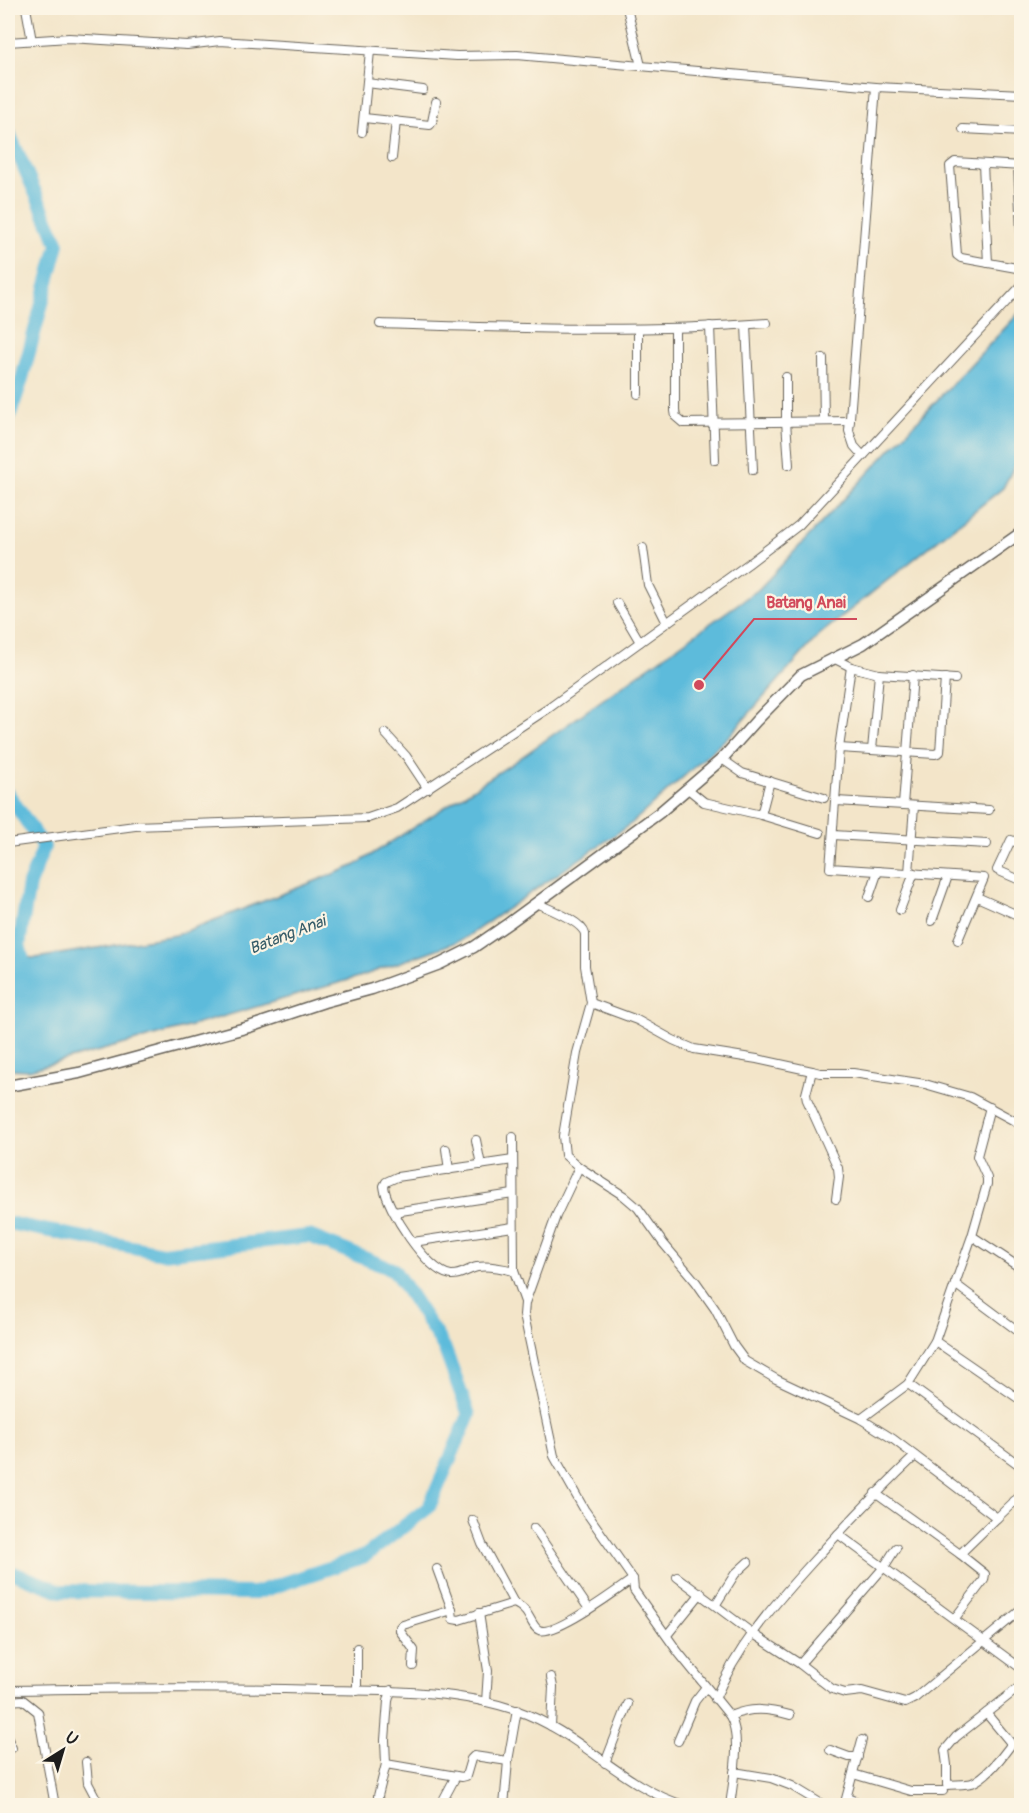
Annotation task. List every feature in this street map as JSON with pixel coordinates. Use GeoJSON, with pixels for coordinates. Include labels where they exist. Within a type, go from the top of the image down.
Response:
{"type":"FeatureCollection","features":[{"type":"Feature","properties":{"kind":"street"},"geometry":{"type":"LineString","coordinates":[[26,8],[32,40]]}},
{"type":"Feature","properties":{"kind":"street"},"geometry":{"type":"LineString","coordinates":[[627,8],[641,66]]}},
{"type":"Feature","properties":{"kind":"street"},"geometry":{"type":"LineString","coordinates":[[8,42],[89,39],[187,45],[220,41],[457,56],[517,55],[876,87],[1022,94]]}},
{"type":"Feature","properties":{"kind":"street"},"geometry":{"type":"LineString","coordinates":[[362,132],[370,51]]}},
{"type":"Feature","properties":{"kind":"street"},"geometry":{"type":"LineString","coordinates":[[367,83],[423,90]]}},
{"type":"Feature","properties":{"kind":"street"},"geometry":{"type":"LineString","coordinates":[[863,456],[850,439],[850,421],[876,87]]}},
{"type":"Feature","properties":{"kind":"street"},"geometry":{"type":"LineString","coordinates":[[364,118],[430,125],[436,102]]}},
{"type":"Feature","properties":{"kind":"street"},"geometry":{"type":"LineString","coordinates":[[392,158],[396,121]]}},
{"type":"Feature","properties":{"kind":"street"},"geometry":{"type":"LineString","coordinates":[[963,129],[1022,132]]}},
{"type":"Feature","properties":{"kind":"street"},"geometry":{"type":"LineString","coordinates":[[1022,256],[1020,166],[955,162],[950,166],[956,253],[961,258],[1022,269]]}},
{"type":"Feature","properties":{"kind":"street"},"geometry":{"type":"LineString","coordinates":[[983,164],[988,263]]}},
{"type":"Feature","properties":{"kind":"street"},"geometry":{"type":"LineString","coordinates":[[8,843],[135,826],[368,818],[397,808],[549,708],[799,525],[1022,285]]}},
{"type":"Feature","properties":{"kind":"street"},"geometry":{"type":"LineString","coordinates":[[380,324],[561,330],[675,328],[767,323]]}},
{"type":"Feature","properties":{"kind":"street"},"geometry":{"type":"LineString","coordinates":[[746,325],[753,470]]}},
{"type":"Feature","properties":{"kind":"street"},"geometry":{"type":"LineString","coordinates":[[710,326],[715,460]]}},
{"type":"Feature","properties":{"kind":"street"},"geometry":{"type":"LineString","coordinates":[[675,328],[676,417],[683,423],[850,421]]}},
{"type":"Feature","properties":{"kind":"street"},"geometry":{"type":"LineString","coordinates":[[638,329],[638,394]]}},
{"type":"Feature","properties":{"kind":"street"},"geometry":{"type":"LineString","coordinates":[[823,358],[824,421]]}},
{"type":"Feature","properties":{"kind":"street"},"geometry":{"type":"LineString","coordinates":[[786,377],[789,465]]}},
{"type":"Feature","properties":{"kind":"street"},"geometry":{"type":"LineString","coordinates":[[8,1086],[34,1083],[240,1030],[324,1002],[372,989],[440,964],[474,946],[659,813],[688,789],[722,759],[801,675],[862,644],[1022,532]]}},
{"type":"Feature","properties":{"kind":"street"},"geometry":{"type":"LineString","coordinates":[[643,548],[648,585],[667,623]]}},
{"type":"Feature","properties":{"kind":"street"},"geometry":{"type":"LineString","coordinates":[[617,603],[640,642]]}},
{"type":"Feature","properties":{"kind":"street"},"geometry":{"type":"LineString","coordinates":[[833,658],[851,667],[879,674],[955,679]]}},
{"type":"Feature","properties":{"kind":"street"},"geometry":{"type":"LineString","coordinates":[[851,667],[839,748],[830,868],[984,878],[958,940]]}},
{"type":"Feature","properties":{"kind":"street"},"geometry":{"type":"LineString","coordinates":[[873,750],[879,674]]}},
{"type":"Feature","properties":{"kind":"street"},"geometry":{"type":"LineString","coordinates":[[903,805],[913,675]]}},
{"type":"Feature","properties":{"kind":"street"},"geometry":{"type":"LineString","coordinates":[[839,748],[935,753],[941,750],[945,678]]}},
{"type":"Feature","properties":{"kind":"street"},"geometry":{"type":"LineString","coordinates":[[385,733],[406,756],[428,789]]}},
{"type":"Feature","properties":{"kind":"street"},"geometry":{"type":"LineString","coordinates":[[722,759],[736,770],[824,798]]}},
{"type":"Feature","properties":{"kind":"street"},"geometry":{"type":"LineString","coordinates":[[762,815],[770,781]]}},
{"type":"Feature","properties":{"kind":"street"},"geometry":{"type":"LineString","coordinates":[[688,789],[704,802],[762,815],[820,833]]}},
{"type":"Feature","properties":{"kind":"street"},"geometry":{"type":"LineString","coordinates":[[836,801],[989,810]]}},
{"type":"Feature","properties":{"kind":"street"},"geometry":{"type":"LineString","coordinates":[[900,910],[911,873],[914,806]]}},
{"type":"Feature","properties":{"kind":"street"},"geometry":{"type":"LineString","coordinates":[[833,835],[987,844]]}},
{"type":"Feature","properties":{"kind":"street"},"geometry":{"type":"LineString","coordinates":[[1022,845],[1011,840],[997,870],[1022,881]]}},
{"type":"Feature","properties":{"kind":"street"},"geometry":{"type":"LineString","coordinates":[[869,897],[878,871]]}},
{"type":"Feature","properties":{"kind":"street"},"geometry":{"type":"LineString","coordinates":[[932,921],[948,876]]}},
{"type":"Feature","properties":{"kind":"street"},"geometry":{"type":"LineString","coordinates":[[977,897],[1022,917]]}},
{"type":"Feature","properties":{"kind":"street"},"geometry":{"type":"LineString","coordinates":[[536,903],[578,924],[584,930],[585,966],[591,1003],[577,1053],[563,1136],[565,1155],[638,1208],[663,1243],[696,1281],[745,1361],[776,1379],[861,1419],[893,1439],[996,1518]]}},
{"type":"Feature","properties":{"kind":"street"},"geometry":{"type":"LineString","coordinates":[[591,1003],[637,1020],[673,1040],[694,1048],[820,1073],[853,1073],[925,1084],[969,1097],[1022,1125]]}},
{"type":"Feature","properties":{"kind":"street"},"geometry":{"type":"LineString","coordinates":[[812,1071],[806,1094],[807,1100],[838,1168],[836,1199]]}},
{"type":"Feature","properties":{"kind":"street"},"geometry":{"type":"LineString","coordinates":[[861,1419],[908,1384],[935,1341],[972,1236],[987,1184],[987,1178],[977,1156],[990,1107]]}},
{"type":"Feature","properties":{"kind":"street"},"geometry":{"type":"LineString","coordinates":[[513,1137],[514,1271],[525,1303]]}},
{"type":"Feature","properties":{"kind":"street"},"geometry":{"type":"LineString","coordinates":[[476,1140],[481,1165]]}},
{"type":"Feature","properties":{"kind":"street"},"geometry":{"type":"LineString","coordinates":[[446,1149],[449,1170]]}},
{"type":"Feature","properties":{"kind":"street"},"geometry":{"type":"LineString","coordinates":[[513,1160],[397,1177],[386,1182],[384,1192],[413,1242],[433,1265],[445,1274],[454,1276],[476,1267],[514,1271]]}},
{"type":"Feature","properties":{"kind":"street"},"geometry":{"type":"LineString","coordinates":[[579,1167],[556,1216],[525,1303],[524,1315],[554,1456],[584,1509],[633,1579],[634,1590],[730,1716],[736,1730],[730,1806]]}},
{"type":"Feature","properties":{"kind":"street"},"geometry":{"type":"LineString","coordinates":[[394,1212],[513,1194]]}},
{"type":"Feature","properties":{"kind":"street"},"geometry":{"type":"LineString","coordinates":[[413,1242],[513,1227]]}},
{"type":"Feature","properties":{"kind":"street"},"geometry":{"type":"LineString","coordinates":[[972,1236],[1022,1269]]}},
{"type":"Feature","properties":{"kind":"street"},"geometry":{"type":"LineString","coordinates":[[955,1284],[1022,1334]]}},
{"type":"Feature","properties":{"kind":"street"},"geometry":{"type":"LineString","coordinates":[[935,1341],[1022,1401]]}},
{"type":"Feature","properties":{"kind":"street"},"geometry":{"type":"LineString","coordinates":[[908,1384],[1022,1467]]}},
{"type":"Feature","properties":{"kind":"street"},"geometry":{"type":"LineString","coordinates":[[715,1699],[723,1681],[752,1633],[875,1493],[915,1456]]}},
{"type":"Feature","properties":{"kind":"street"},"geometry":{"type":"LineString","coordinates":[[875,1493],[960,1554],[986,1576],[955,1618]]}},
{"type":"Feature","properties":{"kind":"street"},"geometry":{"type":"LineString","coordinates":[[960,1554],[996,1518],[1018,1504],[1022,1494]]}},
{"type":"Feature","properties":{"kind":"street"},"geometry":{"type":"LineString","coordinates":[[473,1520],[482,1544],[514,1603],[527,1612],[537,1629],[541,1631],[553,1628],[590,1609],[633,1579]]}},
{"type":"Feature","properties":{"kind":"street"},"geometry":{"type":"LineString","coordinates":[[534,1528],[590,1609]]}},
{"type":"Feature","properties":{"kind":"street"},"geometry":{"type":"LineString","coordinates":[[838,1534],[1022,1669]]}},
{"type":"Feature","properties":{"kind":"street"},"geometry":{"type":"LineString","coordinates":[[800,1664],[884,1567],[896,1548]]}},
{"type":"Feature","properties":{"kind":"street"},"geometry":{"type":"LineString","coordinates":[[716,1604],[735,1574],[748,1562]]}},
{"type":"Feature","properties":{"kind":"street"},"geometry":{"type":"LineString","coordinates":[[437,1569],[453,1619],[457,1621],[514,1603]]}},
{"type":"Feature","properties":{"kind":"street"},"geometry":{"type":"LineString","coordinates":[[677,1576],[752,1633],[800,1664],[832,1689],[839,1692],[862,1691],[905,1703],[915,1698],[1022,1609]]}},
{"type":"Feature","properties":{"kind":"street"},"geometry":{"type":"LineString","coordinates":[[667,1635],[700,1593]]}},
{"type":"Feature","properties":{"kind":"street"},"geometry":{"type":"LineString","coordinates":[[413,1666],[414,1650],[400,1631],[400,1627],[452,1610]]}},
{"type":"Feature","properties":{"kind":"street"},"geometry":{"type":"LineString","coordinates":[[479,1613],[488,1671],[486,1702]]}},
{"type":"Feature","properties":{"kind":"street"},"geometry":{"type":"LineString","coordinates":[[357,1648],[357,1690]]}},
{"type":"Feature","properties":{"kind":"street"},"geometry":{"type":"LineString","coordinates":[[551,1677],[553,1687],[551,1726]]}},
{"type":"Feature","properties":{"kind":"street"},"geometry":{"type":"LineString","coordinates":[[986,1713],[1010,1742],[1010,1746],[995,1762],[991,1771],[972,1783],[947,1785],[945,1750],[956,1737],[986,1713],[1022,1685]]}},
{"type":"Feature","properties":{"kind":"street"},"geometry":{"type":"LineString","coordinates":[[678,1741],[695,1701],[706,1687]]}},
{"type":"Feature","properties":{"kind":"street"},"geometry":{"type":"LineString","coordinates":[[8,1714],[8,1690],[228,1688],[391,1690],[459,1697],[517,1710],[551,1726],[648,1790],[687,1806]]}},
{"type":"Feature","properties":{"kind":"street"},"geometry":{"type":"LineString","coordinates":[[379,1806],[378,1796],[386,1764],[385,1740],[391,1690]]}},
{"type":"Feature","properties":{"kind":"street"},"geometry":{"type":"LineString","coordinates":[[8,1701],[23,1700],[38,1712],[55,1806]]}},
{"type":"Feature","properties":{"kind":"street"},"geometry":{"type":"LineString","coordinates":[[605,1763],[628,1704]]}},
{"type":"Feature","properties":{"kind":"street"},"geometry":{"type":"LineString","coordinates":[[730,1716],[744,1710],[758,1708],[790,1715]]}},
{"type":"Feature","properties":{"kind":"street"},"geometry":{"type":"LineString","coordinates":[[504,1806],[508,1761],[517,1710]]}},
{"type":"Feature","properties":{"kind":"street"},"geometry":{"type":"LineString","coordinates":[[8,1738],[12,1748]]}},
{"type":"Feature","properties":{"kind":"street"},"geometry":{"type":"LineString","coordinates":[[862,1740],[845,1802],[867,1806]]}},
{"type":"Feature","properties":{"kind":"street"},"geometry":{"type":"LineString","coordinates":[[830,1750],[858,1757]]}},
{"type":"Feature","properties":{"kind":"street"},"geometry":{"type":"LineString","coordinates":[[386,1764],[466,1776],[474,1756],[508,1761]]}},
{"type":"Feature","properties":{"kind":"street"},"geometry":{"type":"LineString","coordinates":[[86,1762],[88,1783],[99,1804],[89,1806]]}},
{"type":"Feature","properties":{"kind":"street"},"geometry":{"type":"LineString","coordinates":[[734,1773],[771,1778],[792,1786],[825,1806]]}},
{"type":"Feature","properties":{"kind":"street"},"geometry":{"type":"LineString","coordinates":[[853,1774],[911,1791],[943,1791]]}},
{"type":"Feature","properties":{"kind":"street"},"geometry":{"type":"LineString","coordinates":[[441,1806],[456,1776]]}},
{"type":"Feature","properties":{"kind":"water","name":"Batang Anai"},"geometry":{"type":"Polygon","coordinates":[[[1021,311],[1021,453],[1003,488],[819,635],[730,735],[632,823],[462,940],[359,977],[184,1028],[29,1070],[8,1069],[8,956],[36,958],[176,935],[354,866],[513,763],[759,589],[1021,311]]]}},
{"type":"Feature","properties":{"kind":"waterway"},"geometry":{"type":"LineString","coordinates":[[8,131],[58,244],[21,382],[8,420]]}},
{"type":"Feature","properties":{"kind":"waterway"},"geometry":{"type":"LineString","coordinates":[[8,794],[44,847],[29,884],[19,945],[26,973]]}},
{"type":"Feature","properties":{"kind":"waterway"},"geometry":{"type":"LineString","coordinates":[[8,1223],[163,1253],[309,1236],[394,1270],[444,1347],[469,1415],[429,1507],[365,1556],[255,1593],[61,1591],[8,1571]]}},
{"type":"Feature","properties":{"kind":"place","name":"Batang Anai"},"geometry":{"type":"Point","coordinates":[699,685]}}]}
